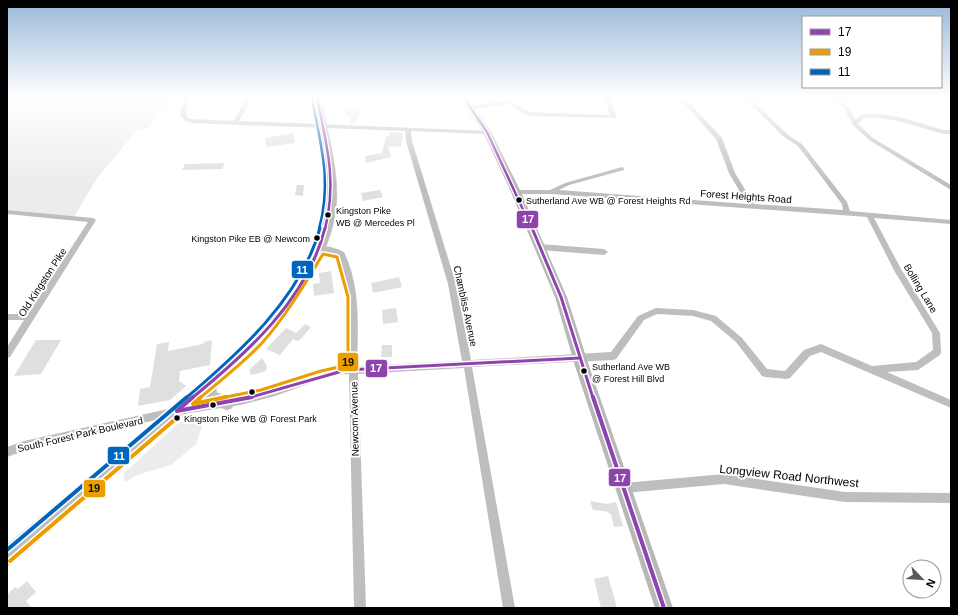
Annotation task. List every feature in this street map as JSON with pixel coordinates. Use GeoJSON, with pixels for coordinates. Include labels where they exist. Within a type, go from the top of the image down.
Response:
{"type":"FeatureCollection","features":[{"type":"Feature","properties":{"kind":"main road"},"geometry":{"type":"LineString","coordinates":[[7,556],[208,386],[248,350],[266,330],[300,284],[320,249],[330,210],[331,181],[322,127]]}},
{"type":"Feature","properties":{"kind":"main road"},"geometry":{"type":"LineString","coordinates":[[208,386],[211,397],[227,404]]}},
{"type":"Feature","properties":{"kind":"street"},"geometry":{"type":"LineString","coordinates":[[342,127],[487,132]]}},
{"type":"Feature","properties":{"kind":"street"},"geometry":{"type":"LineString","coordinates":[[483,127],[516,192],[561,296],[580,358],[664,608]]}},
{"type":"Feature","properties":{"kind":"street"},"geometry":{"type":"LineString","coordinates":[[709,127],[719,138],[732,173],[752,207]]}},
{"type":"Feature","properties":{"kind":"street"},"geometry":{"type":"LineString","coordinates":[[776,127],[786,136],[800,145],[844,204],[847,212]]}},
{"type":"Feature","properties":{"kind":"street"},"geometry":{"type":"LineString","coordinates":[[858,127],[871,139],[951,188]]}},
{"type":"Feature","properties":{"kind":"street"},"geometry":{"type":"LineString","coordinates":[[923,127],[944,132],[951,132]]}},
{"type":"Feature","properties":{"kind":"street","name":"Chambliss Avenue"},"geometry":{"type":"LineString","coordinates":[[408,129],[410,141],[452,284],[462,332],[466,365],[509,608]]}},
{"type":"Feature","properties":{"kind":"street"},"geometry":{"type":"LineString","coordinates":[[550,192],[567,184],[622,169]]}},
{"type":"Feature","properties":{"kind":"street","name":"Forest Heights Road"},"geometry":{"type":"LineString","coordinates":[[516,192],[550,192],[752,207],[847,212],[951,222]]}},
{"type":"Feature","properties":{"kind":"street","name":"Old Kingston Pike"},"geometry":{"type":"LineString","coordinates":[[7,212],[93,220],[7,354]]}},
{"type":"Feature","properties":{"kind":"street","name":"Bolling Lane"},"geometry":{"type":"LineString","coordinates":[[869,214],[898,270],[936,332],[936,352],[918,366],[869,370]]}},
{"type":"Feature","properties":{"kind":"street"},"geometry":{"type":"LineString","coordinates":[[540,247],[604,252]]}},
{"type":"Feature","properties":{"kind":"street","name":"Newcom Avenue"},"geometry":{"type":"LineString","coordinates":[[320,249],[334,250],[341,254],[350,282],[354,319],[353,369],[360,608]]}},
{"type":"Feature","properties":{"kind":"street","name":"South Forest Park Boulevard"},"geometry":{"type":"LineString","coordinates":[[7,452],[24,446],[137,422],[177,411],[227,404],[275,392],[322,374],[353,369],[466,365],[613,356],[641,318],[656,311],[693,313],[713,318],[740,340],[765,372],[787,375],[807,353],[821,348],[869,370]]}},
{"type":"Feature","properties":{"kind":"street"},"geometry":{"type":"LineString","coordinates":[[7,317],[31,318]]}},
{"type":"Feature","properties":{"kind":"street"},"geometry":{"type":"LineString","coordinates":[[869,370],[951,404]]}},
{"type":"Feature","properties":{"kind":"street","name":"Longview Road Northwest"},"geometry":{"type":"LineString","coordinates":[[624,488],[724,479],[845,497],[951,498]]}},
{"type":"Feature","properties":{"kind":"shaded area"},"geometry":{"type":"Polygon","coordinates":[[[7,127],[150,127],[138,129],[97,178],[74,217],[7,210],[7,127]]]}},
{"type":"Feature","properties":{"kind":"shaded area"},"geometry":{"type":"Polygon","coordinates":[[[191,419],[191,422],[204,420],[196,444],[171,465],[140,474],[124,482],[124,473],[179,423],[191,419]]]}},
{"type":"Feature","properties":{"kind":"building"},"geometry":{"type":"Polygon","coordinates":[[[390,132],[403,133],[401,146],[388,147],[391,157],[366,163],[365,156],[382,153],[386,136],[389,136],[390,132]]]}},
{"type":"Feature","properties":{"kind":"building"},"geometry":{"type":"Polygon","coordinates":[[[294,133],[295,143],[266,147],[265,138],[294,133]]]}},
{"type":"Feature","properties":{"kind":"building"},"geometry":{"type":"Polygon","coordinates":[[[225,163],[222,169],[182,170],[185,164],[225,163]]]}},
{"type":"Feature","properties":{"kind":"building"},"geometry":{"type":"Polygon","coordinates":[[[297,185],[304,185],[303,196],[295,195],[297,185]]]}},
{"type":"Feature","properties":{"kind":"building"},"geometry":{"type":"Polygon","coordinates":[[[380,190],[383,197],[363,201],[361,193],[380,190]]]}},
{"type":"Feature","properties":{"kind":"building"},"geometry":{"type":"Polygon","coordinates":[[[331,271],[334,293],[314,296],[313,284],[320,283],[319,273],[331,271]]]}},
{"type":"Feature","properties":{"kind":"building"},"geometry":{"type":"Polygon","coordinates":[[[399,277],[402,287],[373,293],[371,283],[399,277]]]}},
{"type":"Feature","properties":{"kind":"building"},"geometry":{"type":"Polygon","coordinates":[[[396,308],[398,322],[383,324],[382,310],[396,308]]]}},
{"type":"Feature","properties":{"kind":"building"},"geometry":{"type":"Polygon","coordinates":[[[305,324],[311,327],[300,340],[297,341],[293,339],[280,355],[266,349],[286,328],[296,333],[305,324]]]}},
{"type":"Feature","properties":{"kind":"building"},"geometry":{"type":"Polygon","coordinates":[[[36,340],[61,340],[41,374],[14,376],[36,340]]]}},
{"type":"Feature","properties":{"kind":"building"},"geometry":{"type":"Polygon","coordinates":[[[212,340],[210,365],[180,371],[179,381],[186,386],[170,400],[138,406],[140,389],[150,387],[157,344],[169,342],[168,351],[203,344],[204,342],[212,340]]]}},
{"type":"Feature","properties":{"kind":"building"},"geometry":{"type":"Polygon","coordinates":[[[382,345],[392,345],[392,357],[381,357],[382,345]]]}},
{"type":"Feature","properties":{"kind":"building"},"geometry":{"type":"Polygon","coordinates":[[[262,358],[267,366],[266,371],[251,375],[249,370],[262,358]]]}},
{"type":"Feature","properties":{"kind":"building"},"geometry":{"type":"Polygon","coordinates":[[[590,501],[607,504],[616,502],[623,526],[614,527],[611,514],[605,511],[593,510],[590,501]]]}},
{"type":"Feature","properties":{"kind":"building"},"geometry":{"type":"Polygon","coordinates":[[[608,576],[617,608],[601,608],[594,579],[608,576]]]}},
{"type":"Feature","properties":{"kind":"building"},"geometry":{"type":"Polygon","coordinates":[[[27,581],[36,592],[26,601],[32,608],[7,608],[7,595],[15,587],[18,589],[27,581]]]}},
{"type":"Feature","properties":{"kind":"transit line","name":"11"},"geometry":{"type":"LineString","coordinates":[[7,550],[225,364],[278,307],[300,275],[316,243],[325,209],[325,168],[318,127]]}},
{"type":"Feature","properties":{"kind":"transit line","name":"17"},"geometry":{"type":"LineString","coordinates":[[177,411],[250,347],[292,298],[309,270],[322,241],[330,209],[330,167],[323,127]]}},
{"type":"Feature","properties":{"kind":"transit line","name":"17"},"geometry":{"type":"LineString","coordinates":[[483,127],[516,192],[561,297],[582,366],[664,608]]}},
{"type":"Feature","properties":{"kind":"transit line","name":"19"},"geometry":{"type":"LineString","coordinates":[[323,254],[337,257],[348,297],[348,365],[321,371],[261,390],[193,404],[262,343],[290,307],[323,254]]}},
{"type":"Feature","properties":{"kind":"transit line","name":"17"},"geometry":{"type":"LineString","coordinates":[[177,411],[250,398],[346,370],[580,358]]}},
{"type":"Feature","properties":{"kind":"transit line","name":"19"},"geometry":{"type":"LineString","coordinates":[[10,561],[179,416]]}},
{"type":"Feature","properties":{"kind":"place","name":"Sutherland Ave WB @ Forest Heights Rd"},"geometry":{"type":"Point","coordinates":[519,200]}},
{"type":"Feature","properties":{"kind":"place","name":"Kingston Pike WB @ Mercedes Pl"},"geometry":{"type":"Point","coordinates":[328,215]}},
{"type":"Feature","properties":{"kind":"place","name":"Kingston Pike EB @ Newcom"},"geometry":{"type":"Point","coordinates":[317,238]}},
{"type":"Feature","properties":{"kind":"place","name":"Sutherland Ave WB @ Forest Hill Blvd"},"geometry":{"type":"Point","coordinates":[584,371]}},
{"type":"Feature","properties":{"kind":"place","name":"Kingston Pike WB @ Forest Park"},"geometry":{"type":"Point","coordinates":[177,418]}}]}
